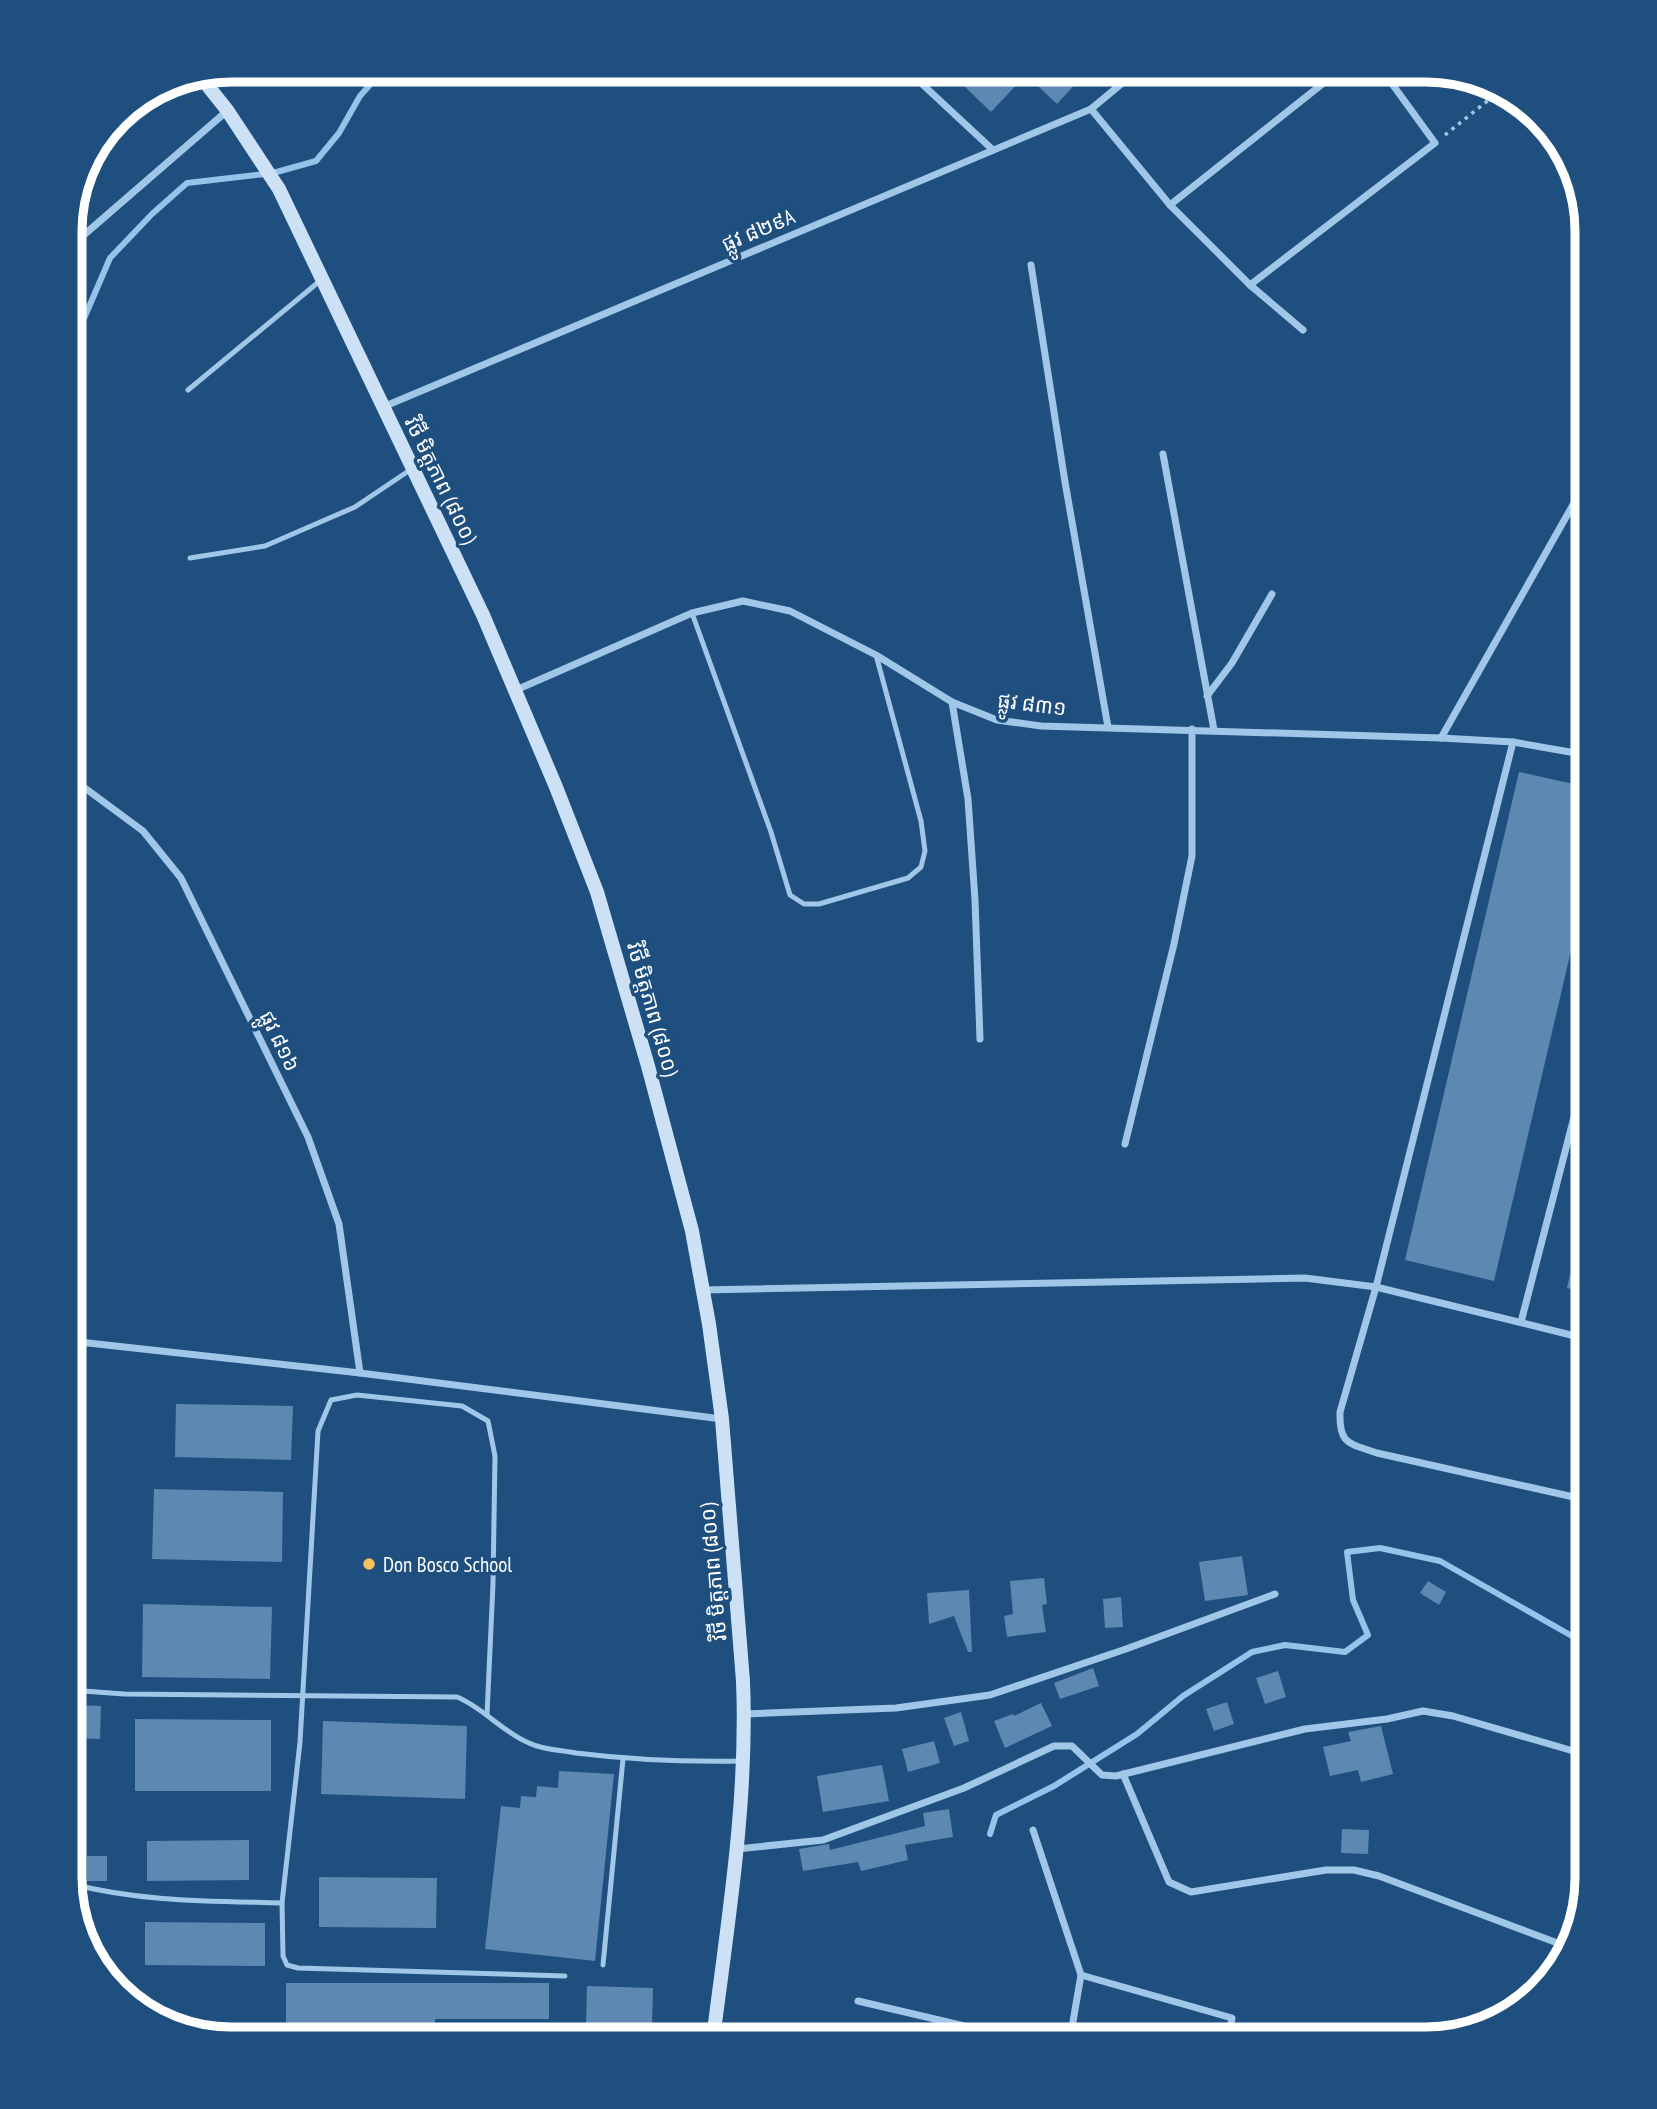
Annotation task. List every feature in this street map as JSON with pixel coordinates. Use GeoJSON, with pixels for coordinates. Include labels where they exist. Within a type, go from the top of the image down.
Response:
{"type":"FeatureCollection","features":[{"type":"Feature","properties":{"kind":"main road","name":"វិថី មិត្តភាព (៨០០)"},"geometry":{"type":"LineString","coordinates":[[207,84],[228,110],[279,189],[516,690],[597,892],[668,1137],[692,1231],[722,1419],[745,1714],[737,1849],[715,2027]]}},
{"type":"Feature","properties":{"kind":"street"},"geometry":{"type":"LineString","coordinates":[[921,83],[993,150]]}},
{"type":"Feature","properties":{"kind":"street","name":"ផ្លូវ ៨២៩A"},"geometry":{"type":"LineString","coordinates":[[382,407],[1091,109],[1122,83]]}},
{"type":"Feature","properties":{"kind":"street"},"geometry":{"type":"LineString","coordinates":[[1170,205],[1324,83]]}},
{"type":"Feature","properties":{"kind":"street"},"geometry":{"type":"LineString","coordinates":[[1250,285],[1435,143],[1391,83]]}},
{"type":"Feature","properties":{"kind":"street"},"geometry":{"type":"LineString","coordinates":[[1091,109],[1170,205],[1250,285],[1303,330]]}},
{"type":"Feature","properties":{"kind":"street"},"geometry":{"type":"LineString","coordinates":[[83,236],[228,110]]}},
{"type":"Feature","properties":{"kind":"street"},"geometry":{"type":"LineString","coordinates":[[1031,265],[1065,482],[1108,727]]}},
{"type":"Feature","properties":{"kind":"street"},"geometry":{"type":"LineString","coordinates":[[1163,454],[1214,730]]}},
{"type":"Feature","properties":{"kind":"street"},"geometry":{"type":"LineString","coordinates":[[1441,738],[1575,501]]}},
{"type":"Feature","properties":{"kind":"street"},"geometry":{"type":"LineString","coordinates":[[1207,696],[1232,663],[1272,594]]}},
{"type":"Feature","properties":{"kind":"street","name":"ផ្លូវ ៨៣១"},"geometry":{"type":"LineString","coordinates":[[516,690],[692,613],[743,601],[790,611],[876,655],[952,702],[997,720],[1041,726],[1192,729],[1513,742],[1575,753]]}},
{"type":"Feature","properties":{"kind":"street"},"geometry":{"type":"LineString","coordinates":[[952,702],[968,799],[980,1039]]}},
{"type":"Feature","properties":{"kind":"street"},"geometry":{"type":"LineString","coordinates":[[1125,1144],[1174,944],[1192,856],[1192,729]]}},
{"type":"Feature","properties":{"kind":"street"},"geometry":{"type":"LineString","coordinates":[[1513,742],[1376,1287],[1340,1412],[1339,1432],[1348,1442],[1377,1453],[1575,1497]]}},
{"type":"Feature","properties":{"kind":"street","name":"ផ្លូវ ៨១៦"},"geometry":{"type":"LineString","coordinates":[[83,786],[143,831],[181,878],[302,1125],[339,1224],[360,1373]]}},
{"type":"Feature","properties":{"kind":"street"},"geometry":{"type":"LineString","coordinates":[[1521,1322],[1575,1113]]}},
{"type":"Feature","properties":{"kind":"street"},"geometry":{"type":"LineString","coordinates":[[702,1290],[1305,1278],[1376,1287],[1575,1336]]}},
{"type":"Feature","properties":{"kind":"street"},"geometry":{"type":"LineString","coordinates":[[82,1342],[360,1373],[722,1419]]}},
{"type":"Feature","properties":{"kind":"street"},"geometry":{"type":"LineString","coordinates":[[745,1714],[896,1708],[990,1695],[1275,1594]]}},
{"type":"Feature","properties":{"kind":"street"},"geometry":{"type":"LineString","coordinates":[[737,1849],[823,1840],[964,1788],[1054,1746],[1072,1746],[1102,1775],[1123,1774],[1306,1729],[1387,1719],[1423,1711],[1447,1715],[1575,1752]]}},
{"type":"Feature","properties":{"kind":"street"},"geometry":{"type":"LineString","coordinates":[[1123,1774],[1169,1882],[1191,1892],[1326,1870],[1354,1870],[1380,1876],[1559,1944]]}},
{"type":"Feature","properties":{"kind":"street"},"geometry":{"type":"LineString","coordinates":[[1033,1830],[1081,1975],[1072,2027]]}},
{"type":"Feature","properties":{"kind":"street"},"geometry":{"type":"LineString","coordinates":[[1081,1975],[1232,2018],[1230,2027]]}},
{"type":"Feature","properties":{"kind":"street"},"geometry":{"type":"LineString","coordinates":[[858,2001],[969,2027]]}},
{"type":"Feature","properties":{"kind":"lane"},"geometry":{"type":"LineString","coordinates":[[188,390],[321,280]]}},
{"type":"Feature","properties":{"kind":"lane"},"geometry":{"type":"LineString","coordinates":[[190,558],[265,546],[355,507],[413,468]]}},
{"type":"Feature","properties":{"kind":"lane"},"geometry":{"type":"LineString","coordinates":[[692,613],[771,832],[790,895],[804,904],[819,904],[908,877],[921,867],[925,851],[921,821],[876,655]]}},
{"type":"Feature","properties":{"kind":"lane"},"geometry":{"type":"LineString","coordinates":[[487,1715],[495,1456],[488,1421],[462,1406],[357,1395],[331,1400],[318,1431],[303,1697],[282,1903],[283,1956],[287,1965],[298,1968],[565,1976]]}},
{"type":"Feature","properties":{"kind":"lane"},"geometry":{"type":"LineString","coordinates":[[82,1691],[303,1697],[457,1697],[469,1702],[507,1731],[529,1744],[543,1748],[623,1759],[743,1761]]}},
{"type":"Feature","properties":{"kind":"lane"},"geometry":{"type":"LineString","coordinates":[[603,1965],[623,1759]]}},
{"type":"Feature","properties":{"kind":"lane"},"geometry":{"type":"LineString","coordinates":[[83,1887],[143,1898],[282,1903]]}},
{"type":"Feature","properties":{"kind":"path"},"geometry":{"type":"LineString","coordinates":[[1435,143],[1491,98]]}},
{"type":"Feature","properties":{"kind":"building"},"geometry":{"type":"Polygon","coordinates":[[[961,83],[1018,83],[991,112],[961,83]]]}},
{"type":"Feature","properties":{"kind":"building"},"geometry":{"type":"Polygon","coordinates":[[[1035,83],[1076,83],[1057,104],[1035,83]]]}},
{"type":"Feature","properties":{"kind":"building"},"geometry":{"type":"Polygon","coordinates":[[[1519,772],[1575,784],[1575,933],[1494,1281],[1405,1260],[1519,772]]]}},
{"type":"Feature","properties":{"kind":"building"},"geometry":{"type":"Polygon","coordinates":[[[1575,1253],[1575,1290],[1567,1288],[1575,1253]]]}},
{"type":"Feature","properties":{"kind":"building"},"geometry":{"type":"Polygon","coordinates":[[[176,1404],[293,1406],[291,1460],[175,1457],[176,1404]]]}},
{"type":"Feature","properties":{"kind":"building"},"geometry":{"type":"Polygon","coordinates":[[[154,1489],[283,1492],[282,1562],[152,1559],[154,1489]]]}},
{"type":"Feature","properties":{"kind":"building"},"geometry":{"type":"Polygon","coordinates":[[[1242,1556],[1248,1595],[1205,1601],[1199,1562],[1242,1556]]]}},
{"type":"Feature","properties":{"kind":"building"},"geometry":{"type":"Polygon","coordinates":[[[1044,1578],[1047,1604],[1042,1605],[1046,1632],[1007,1637],[1004,1616],[1013,1614],[1010,1581],[1044,1578]]]}},
{"type":"Feature","properties":{"kind":"building"},"geometry":{"type":"Polygon","coordinates":[[[1428,1581],[1446,1592],[1439,1605],[1420,1593],[1428,1581]]]}},
{"type":"Feature","properties":{"kind":"building"},"geometry":{"type":"Polygon","coordinates":[[[969,1590],[972,1652],[968,1652],[954,1616],[929,1624],[927,1593],[969,1590]]]}},
{"type":"Feature","properties":{"kind":"building"},"geometry":{"type":"Polygon","coordinates":[[[1121,1597],[1123,1627],[1105,1628],[1103,1599],[1121,1597]]]}},
{"type":"Feature","properties":{"kind":"building"},"geometry":{"type":"Polygon","coordinates":[[[143,1604],[272,1607],[270,1679],[142,1677],[143,1604]]]}},
{"type":"Feature","properties":{"kind":"building"},"geometry":{"type":"Polygon","coordinates":[[[1093,1668],[1099,1686],[1060,1699],[1054,1683],[1093,1668]]]}},
{"type":"Feature","properties":{"kind":"building"},"geometry":{"type":"Polygon","coordinates":[[[1278,1671],[1286,1697],[1265,1704],[1256,1678],[1278,1671]]]}},
{"type":"Feature","properties":{"kind":"building"},"geometry":{"type":"Polygon","coordinates":[[[1227,1702],[1234,1724],[1214,1731],[1206,1709],[1227,1702]]]}},
{"type":"Feature","properties":{"kind":"building"},"geometry":{"type":"Polygon","coordinates":[[[1041,1703],[1052,1726],[1005,1748],[994,1721],[1013,1714],[1014,1716],[1041,1703]]]}},
{"type":"Feature","properties":{"kind":"building"},"geometry":{"type":"Polygon","coordinates":[[[82,1705],[101,1706],[100,1739],[82,1738],[82,1705]]]}},
{"type":"Feature","properties":{"kind":"building"},"geometry":{"type":"Polygon","coordinates":[[[961,1712],[969,1741],[954,1746],[944,1718],[961,1712]]]}},
{"type":"Feature","properties":{"kind":"building"},"geometry":{"type":"Polygon","coordinates":[[[135,1719],[271,1720],[271,1791],[135,1791],[135,1719]]]}},
{"type":"Feature","properties":{"kind":"building"},"geometry":{"type":"Polygon","coordinates":[[[323,1721],[467,1726],[465,1799],[321,1794],[323,1721]]]}},
{"type":"Feature","properties":{"kind":"building"},"geometry":{"type":"Polygon","coordinates":[[[1381,1726],[1393,1774],[1361,1782],[1358,1770],[1330,1776],[1323,1747],[1351,1741],[1348,1732],[1381,1726]]]}},
{"type":"Feature","properties":{"kind":"building"},"geometry":{"type":"Polygon","coordinates":[[[934,1741],[940,1763],[908,1772],[902,1749],[934,1741]]]}},
{"type":"Feature","properties":{"kind":"building"},"geometry":{"type":"Polygon","coordinates":[[[882,1765],[889,1801],[823,1812],[817,1776],[882,1765]]]}},
{"type":"Feature","properties":{"kind":"building"},"geometry":{"type":"Polygon","coordinates":[[[559,1771],[614,1774],[595,1961],[485,1949],[501,1806],[520,1808],[521,1796],[536,1797],[537,1786],[558,1788],[559,1771]]]}},
{"type":"Feature","properties":{"kind":"building"},"geometry":{"type":"Polygon","coordinates":[[[949,1809],[953,1837],[905,1845],[908,1860],[861,1871],[858,1862],[803,1871],[799,1849],[829,1844],[830,1850],[925,1826],[923,1813],[949,1809]]]}},
{"type":"Feature","properties":{"kind":"building"},"geometry":{"type":"Polygon","coordinates":[[[1342,1829],[1369,1830],[1368,1854],[1341,1853],[1342,1829]]]}},
{"type":"Feature","properties":{"kind":"building"},"geometry":{"type":"Polygon","coordinates":[[[249,1840],[249,1880],[147,1881],[147,1841],[249,1840]]]}},
{"type":"Feature","properties":{"kind":"building"},"geometry":{"type":"Polygon","coordinates":[[[87,1856],[107,1856],[107,1881],[87,1881],[87,1856]]]}},
{"type":"Feature","properties":{"kind":"building"},"geometry":{"type":"Polygon","coordinates":[[[319,1877],[437,1878],[436,1928],[319,1927],[319,1877]]]}},
{"type":"Feature","properties":{"kind":"building"},"geometry":{"type":"Polygon","coordinates":[[[145,1922],[265,1923],[265,1966],[145,1965],[145,1922]]]}},
{"type":"Feature","properties":{"kind":"building"},"geometry":{"type":"Polygon","coordinates":[[[286,1983],[549,1983],[549,2019],[435,2019],[435,2023],[286,2023],[286,1983]]]}},
{"type":"Feature","properties":{"kind":"building"},"geometry":{"type":"Polygon","coordinates":[[[587,1986],[653,1988],[652,2027],[586,2027],[587,1986]]]}},
{"type":"Feature","properties":{"kind":"waterway"},"geometry":{"type":"LineString","coordinates":[[83,321],[110,258],[152,214],[187,183],[273,173],[316,161],[339,133],[360,96],[372,83]]}},
{"type":"Feature","properties":{"kind":"waterway"},"geometry":{"type":"LineString","coordinates":[[990,1834],[996,1815],[1054,1786],[1137,1734],[1183,1696],[1252,1652],[1285,1645],[1345,1652],[1368,1635],[1353,1600],[1347,1552],[1380,1548],[1440,1561],[1575,1638]]}},
{"type":"Feature","properties":{"kind":"place","name":"Don Bosco School"},"geometry":{"type":"Point","coordinates":[369,1564]}}]}
